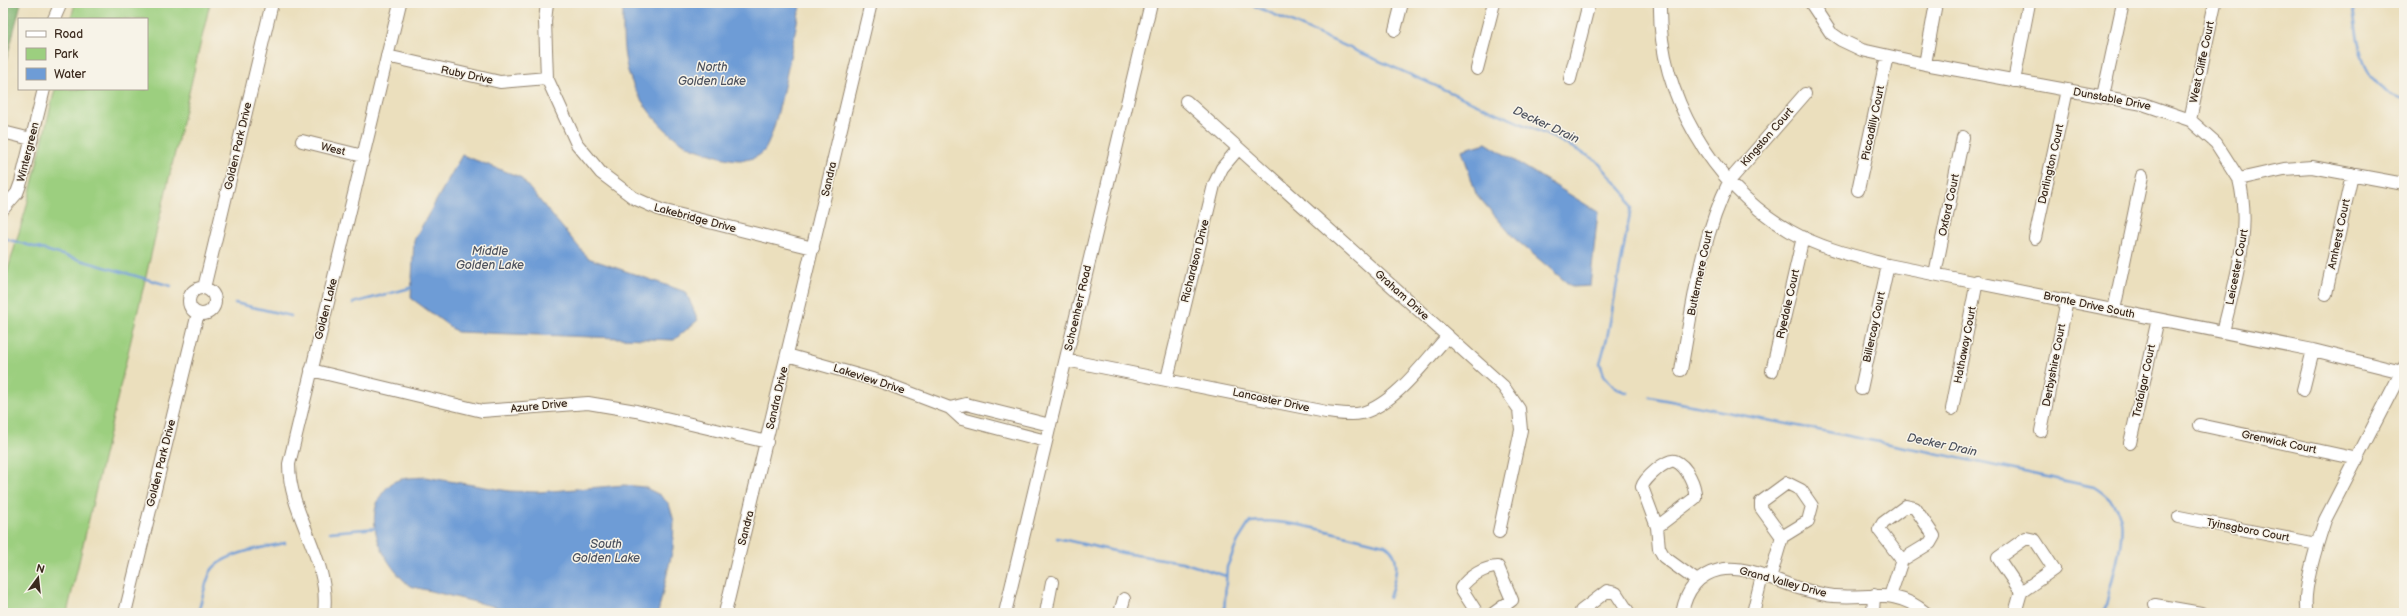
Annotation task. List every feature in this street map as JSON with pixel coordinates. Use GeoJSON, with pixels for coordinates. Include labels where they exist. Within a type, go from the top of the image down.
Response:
{"type":"FeatureCollection","features":[{"type":"Feature","properties":{"kind":"street"},"geometry":{"type":"LineString","coordinates":[[54,18],[61,3]]}},
{"type":"Feature","properties":{"kind":"street","name":"Golden Park Drive"},"geometry":{"type":"LineString","coordinates":[[204,288],[272,3]]}},
{"type":"Feature","properties":{"kind":"street","name":"Golden Lake"},"geometry":{"type":"LineString","coordinates":[[324,613],[324,586],[292,494],[289,479],[294,440],[400,3]]}},
{"type":"Feature","properties":{"kind":"street"},"geometry":{"type":"LineString","coordinates":[[547,3],[545,21],[547,78]]}},
{"type":"Feature","properties":{"kind":"street","name":"Sandra"},"geometry":{"type":"LineString","coordinates":[[788,355],[871,3]]}},
{"type":"Feature","properties":{"kind":"street","name":"Schoenherr Road"},"geometry":{"type":"LineString","coordinates":[[1005,613],[1151,3]]}},
{"type":"Feature","properties":{"kind":"street"},"geometry":{"type":"LineString","coordinates":[[1395,30],[1402,3]]}},
{"type":"Feature","properties":{"kind":"street"},"geometry":{"type":"LineString","coordinates":[[1477,69],[1494,3]]}},
{"type":"Feature","properties":{"kind":"street"},"geometry":{"type":"LineString","coordinates":[[1570,79],[1589,3]]}},
{"type":"Feature","properties":{"kind":"street","name":"Bronte Drive South"},"geometry":{"type":"LineString","coordinates":[[1660,3],[1664,54],[1681,107],[1696,135],[1730,180],[1768,216],[1803,237],[1848,255],[1888,264],[2313,350],[2403,370],[2358,459],[2332,506],[2317,544],[2306,596],[2307,613]]}},
{"type":"Feature","properties":{"kind":"street","name":"Dunstable Drive"},"geometry":{"type":"LineString","coordinates":[[1811,3],[1824,24],[1841,40],[1862,50],[2014,81],[2104,96],[2149,106],[2190,120],[2216,143],[2239,178]]}},
{"type":"Feature","properties":{"kind":"street"},"geometry":{"type":"LineString","coordinates":[[1925,64],[1936,3]]}},
{"type":"Feature","properties":{"kind":"street"},"geometry":{"type":"LineString","coordinates":[[2014,81],[2029,3]]}},
{"type":"Feature","properties":{"kind":"street"},"geometry":{"type":"LineString","coordinates":[[2104,96],[2123,3]]}},
{"type":"Feature","properties":{"kind":"street","name":"West Cliffe Court"},"geometry":{"type":"LineString","coordinates":[[2190,120],[2215,3]]}},
{"type":"Feature","properties":{"kind":"street","name":"Ruby Drive"},"geometry":{"type":"LineString","coordinates":[[388,56],[500,82],[547,78]]}},
{"type":"Feature","properties":{"kind":"street","name":"Piccadilly Court"},"geometry":{"type":"LineString","coordinates":[[1858,190],[1887,56]]}},
{"type":"Feature","properties":{"kind":"street","name":"Lakebridge Drive"},"geometry":{"type":"LineString","coordinates":[[547,78],[577,144],[596,168],[621,190],[646,205],[660,210],[813,248]]}},
{"type":"Feature","properties":{"kind":"street","name":"Wintergreen"},"geometry":{"type":"LineString","coordinates":[[3,209],[17,193],[44,90]]}},
{"type":"Feature","properties":{"kind":"street","name":"Darlington Court"},"geometry":{"type":"LineString","coordinates":[[2034,238],[2068,90]]}},
{"type":"Feature","properties":{"kind":"street","name":"Kingston Court"},"geometry":{"type":"LineString","coordinates":[[1730,180],[1805,94]]}},
{"type":"Feature","properties":{"kind":"street","name":"Graham Drive"},"geometry":{"type":"LineString","coordinates":[[1186,101],[1503,386],[1516,403],[1521,417],[1520,438],[1499,532]]}},
{"type":"Feature","properties":{"kind":"street"},"geometry":{"type":"LineString","coordinates":[[3,132],[31,139]]}},
{"type":"Feature","properties":{"kind":"street","name":"Oxford Court"},"geometry":{"type":"LineString","coordinates":[[1935,274],[1963,137]]}},
{"type":"Feature","properties":{"kind":"street","name":"West"},"geometry":{"type":"LineString","coordinates":[[302,141],[363,156]]}},
{"type":"Feature","properties":{"kind":"street","name":"Richardson Drive"},"geometry":{"type":"LineString","coordinates":[[1167,379],[1214,185],[1222,168],[1238,149]]}},
{"type":"Feature","properties":{"kind":"street"},"geometry":{"type":"LineString","coordinates":[[2239,178],[2300,167],[2326,169],[2404,184]]}},
{"type":"Feature","properties":{"kind":"street","name":"Amherst Court"},"geometry":{"type":"LineString","coordinates":[[2326,294],[2352,174]]}},
{"type":"Feature","properties":{"kind":"street"},"geometry":{"type":"LineString","coordinates":[[2114,310],[2142,176]]}},
{"type":"Feature","properties":{"kind":"street","name":"Leicester Court"},"geometry":{"type":"LineString","coordinates":[[2223,332],[2245,228],[2244,207],[2239,178]]}},
{"type":"Feature","properties":{"kind":"street","name":"Buttermere Court"},"geometry":{"type":"LineString","coordinates":[[1681,370],[1703,255],[1717,207],[1730,180]]}},
{"type":"Feature","properties":{"kind":"street","name":"Ryedale Court"},"geometry":{"type":"LineString","coordinates":[[1772,371],[1803,237]]}},
{"type":"Feature","properties":{"kind":"street","name":"Billercay Court"},"geometry":{"type":"LineString","coordinates":[[1861,389],[1888,264]]}},
{"type":"Feature","properties":{"kind":"street","name":"Hathaway Court"},"geometry":{"type":"LineString","coordinates":[[1952,409],[1977,281]]}},
{"type":"Feature","properties":{"kind":"street"},"geometry":{"type":"LineString","coordinates":[[204,288],[212,294],[214,300],[209,311],[198,313],[194,312],[189,305],[190,296],[197,289],[204,288]]}},
{"type":"Feature","properties":{"kind":"street","name":"Derbyshire Court"},"geometry":{"type":"LineString","coordinates":[[2041,431],[2067,300]]}},
{"type":"Feature","properties":{"kind":"street","name":"Golden Park Drive"},"geometry":{"type":"LineString","coordinates":[[125,613],[198,313]]}},
{"type":"Feature","properties":{"kind":"street","name":"Trafalgar Court"},"geometry":{"type":"LineString","coordinates":[[2130,443],[2158,319]]}},
{"type":"Feature","properties":{"kind":"street","name":"Lancaster Drive"},"geometry":{"type":"LineString","coordinates":[[1066,360],[1326,412],[1356,414],[1373,409],[1394,394],[1448,336]]}},
{"type":"Feature","properties":{"kind":"street"},"geometry":{"type":"LineString","coordinates":[[2303,390],[2313,350]]}},
{"type":"Feature","properties":{"kind":"street","name":"Lakeview Drive"},"geometry":{"type":"LineString","coordinates":[[788,355],[873,379],[950,408],[962,419],[1046,441]]}},
{"type":"Feature","properties":{"kind":"street","name":"Sandra Drive"},"geometry":{"type":"LineString","coordinates":[[767,442],[788,355]]}},
{"type":"Feature","properties":{"kind":"street","name":"Azure Drive"},"geometry":{"type":"LineString","coordinates":[[311,370],[482,411],[588,403],[636,411],[767,442]]}},
{"type":"Feature","properties":{"kind":"street","name":"Lakeview Drive"},"geometry":{"type":"LineString","coordinates":[[950,408],[966,404],[1050,425]]}},
{"type":"Feature","properties":{"kind":"street","name":"Grenwick Court"},"geometry":{"type":"LineString","coordinates":[[2200,425],[2358,459]]}},
{"type":"Feature","properties":{"kind":"street","name":"Sandra"},"geometry":{"type":"LineString","coordinates":[[726,613],[767,442]]}},
{"type":"Feature","properties":{"kind":"street"},"geometry":{"type":"LineString","coordinates":[[1657,527],[1695,498],[1694,484],[1680,465],[1674,461],[1670,461],[1646,477],[1642,487],[1657,527],[1659,548],[1664,557],[1697,581],[1687,595],[1682,613]]}},
{"type":"Feature","properties":{"kind":"street"},"geometry":{"type":"LineString","coordinates":[[1753,613],[1782,537],[1808,521],[1812,506],[1801,490],[1787,483],[1760,502],[1761,508],[1782,537]]}},
{"type":"Feature","properties":{"kind":"street"},"geometry":{"type":"LineString","coordinates":[[1890,596],[1902,560],[1930,543],[1934,536],[1915,508],[1906,506],[1883,523],[1879,530],[1902,560]]}},
{"type":"Feature","properties":{"kind":"street","name":"Tyinsgboro Court"},"geometry":{"type":"LineString","coordinates":[[2179,517],[2317,544]]}},
{"type":"Feature","properties":{"kind":"street"},"geometry":{"type":"LineString","coordinates":[[2015,613],[2021,592],[2054,569],[2035,540],[2026,538],[1998,558],[2021,592]]}},
{"type":"Feature","properties":{"kind":"street"},"geometry":{"type":"LineString","coordinates":[[1477,613],[1461,588],[1465,582],[1482,571],[1491,567],[1498,567],[1512,600],[1494,613]]}},
{"type":"Feature","properties":{"kind":"street","name":"Grand Valley Drive"},"geometry":{"type":"LineString","coordinates":[[1697,581],[1720,570],[1733,569],[1833,596],[1890,596],[1911,602],[1926,613]]}},
{"type":"Feature","properties":{"kind":"street"},"geometry":{"type":"LineString","coordinates":[[1046,613],[1052,582]]}},
{"type":"Feature","properties":{"kind":"street"},"geometry":{"type":"LineString","coordinates":[[1581,613],[1581,610],[1607,591],[1616,593],[1629,613]]}},
{"type":"Feature","properties":{"kind":"street"},"geometry":{"type":"LineString","coordinates":[[1873,613],[1874,595]]}},
{"type":"Feature","properties":{"kind":"street"},"geometry":{"type":"LineString","coordinates":[[1120,613],[1124,599]]}},
{"type":"Feature","properties":{"kind":"street"},"geometry":{"type":"LineString","coordinates":[[2155,604],[2201,613]]}},
{"type":"Feature","properties":{"kind":"green space"},"geometry":{"type":"Polygon","coordinates":[[[3,3],[21,3],[3,73],[3,3]]]}},
{"type":"Feature","properties":{"kind":"green space"},"geometry":{"type":"Polygon","coordinates":[[[75,3],[210,3],[67,613],[3,613],[3,286],[26,209],[55,90],[148,90],[148,18],[71,18],[75,3]]]}},
{"type":"Feature","properties":{"kind":"water","name":"North Golden Lake"},"geometry":{"type":"Polygon","coordinates":[[[623,3],[801,3],[780,106],[774,127],[763,152],[758,156],[747,160],[735,160],[717,156],[688,146],[667,131],[658,122],[641,99],[629,75],[624,48],[623,3]]]}},
{"type":"Feature","properties":{"kind":"water"},"geometry":{"type":"Polygon","coordinates":[[[1486,143],[1598,212],[1590,286],[1572,287],[1515,239],[1476,194],[1462,150],[1486,143]]]}},
{"type":"Feature","properties":{"kind":"water","name":"Middle Golden Lake"},"geometry":{"type":"Polygon","coordinates":[[[462,155],[520,177],[588,258],[686,292],[698,320],[674,340],[457,332],[411,298],[414,240],[462,155]]]}},
{"type":"Feature","properties":{"kind":"water","name":"South Golden Lake"},"geometry":{"type":"Polygon","coordinates":[[[425,477],[509,491],[539,492],[624,485],[644,487],[660,495],[669,504],[674,521],[673,548],[658,613],[520,613],[410,586],[390,564],[377,537],[374,522],[376,508],[381,495],[392,483],[403,479],[425,477]]]}},
{"type":"Feature","properties":{"kind":"waterway","name":"Decker Drain"},"geometry":{"type":"LineString","coordinates":[[1248,3],[1554,138],[1596,160],[1626,194],[1631,208],[1607,338],[1600,363],[1604,375],[1615,388],[1628,393]]}},
{"type":"Feature","properties":{"kind":"waterway"},"geometry":{"type":"LineString","coordinates":[[2352,3],[2359,47],[2363,61],[2369,73],[2377,84],[2389,92],[2404,98]]}},
{"type":"Feature","properties":{"kind":"waterway"},"geometry":{"type":"LineString","coordinates":[[3,238],[171,286]]}},
{"type":"Feature","properties":{"kind":"waterway"},"geometry":{"type":"LineString","coordinates":[[353,303],[414,287]]}},
{"type":"Feature","properties":{"kind":"waterway"},"geometry":{"type":"LineString","coordinates":[[235,303],[291,316]]}},
{"type":"Feature","properties":{"kind":"waterway","name":"Decker Drain"},"geometry":{"type":"LineString","coordinates":[[1650,397],[1935,453],[2094,487],[2113,503],[2118,511],[2122,525],[2119,550],[2104,613]]}},
{"type":"Feature","properties":{"kind":"waterway"},"geometry":{"type":"LineString","coordinates":[[1224,613],[1227,567],[1238,541],[1250,522],[1282,522],[1385,545],[1391,550],[1396,562],[1395,577],[1389,598]]}},
{"type":"Feature","properties":{"kind":"waterway"},"geometry":{"type":"LineString","coordinates":[[330,532],[378,528]]}},
{"type":"Feature","properties":{"kind":"waterway"},"geometry":{"type":"LineString","coordinates":[[1057,538],[1123,553],[1182,562],[1226,576]]}},
{"type":"Feature","properties":{"kind":"waterway"},"geometry":{"type":"LineString","coordinates":[[198,613],[205,586],[211,571],[217,565],[234,555],[285,543]]}}]}
